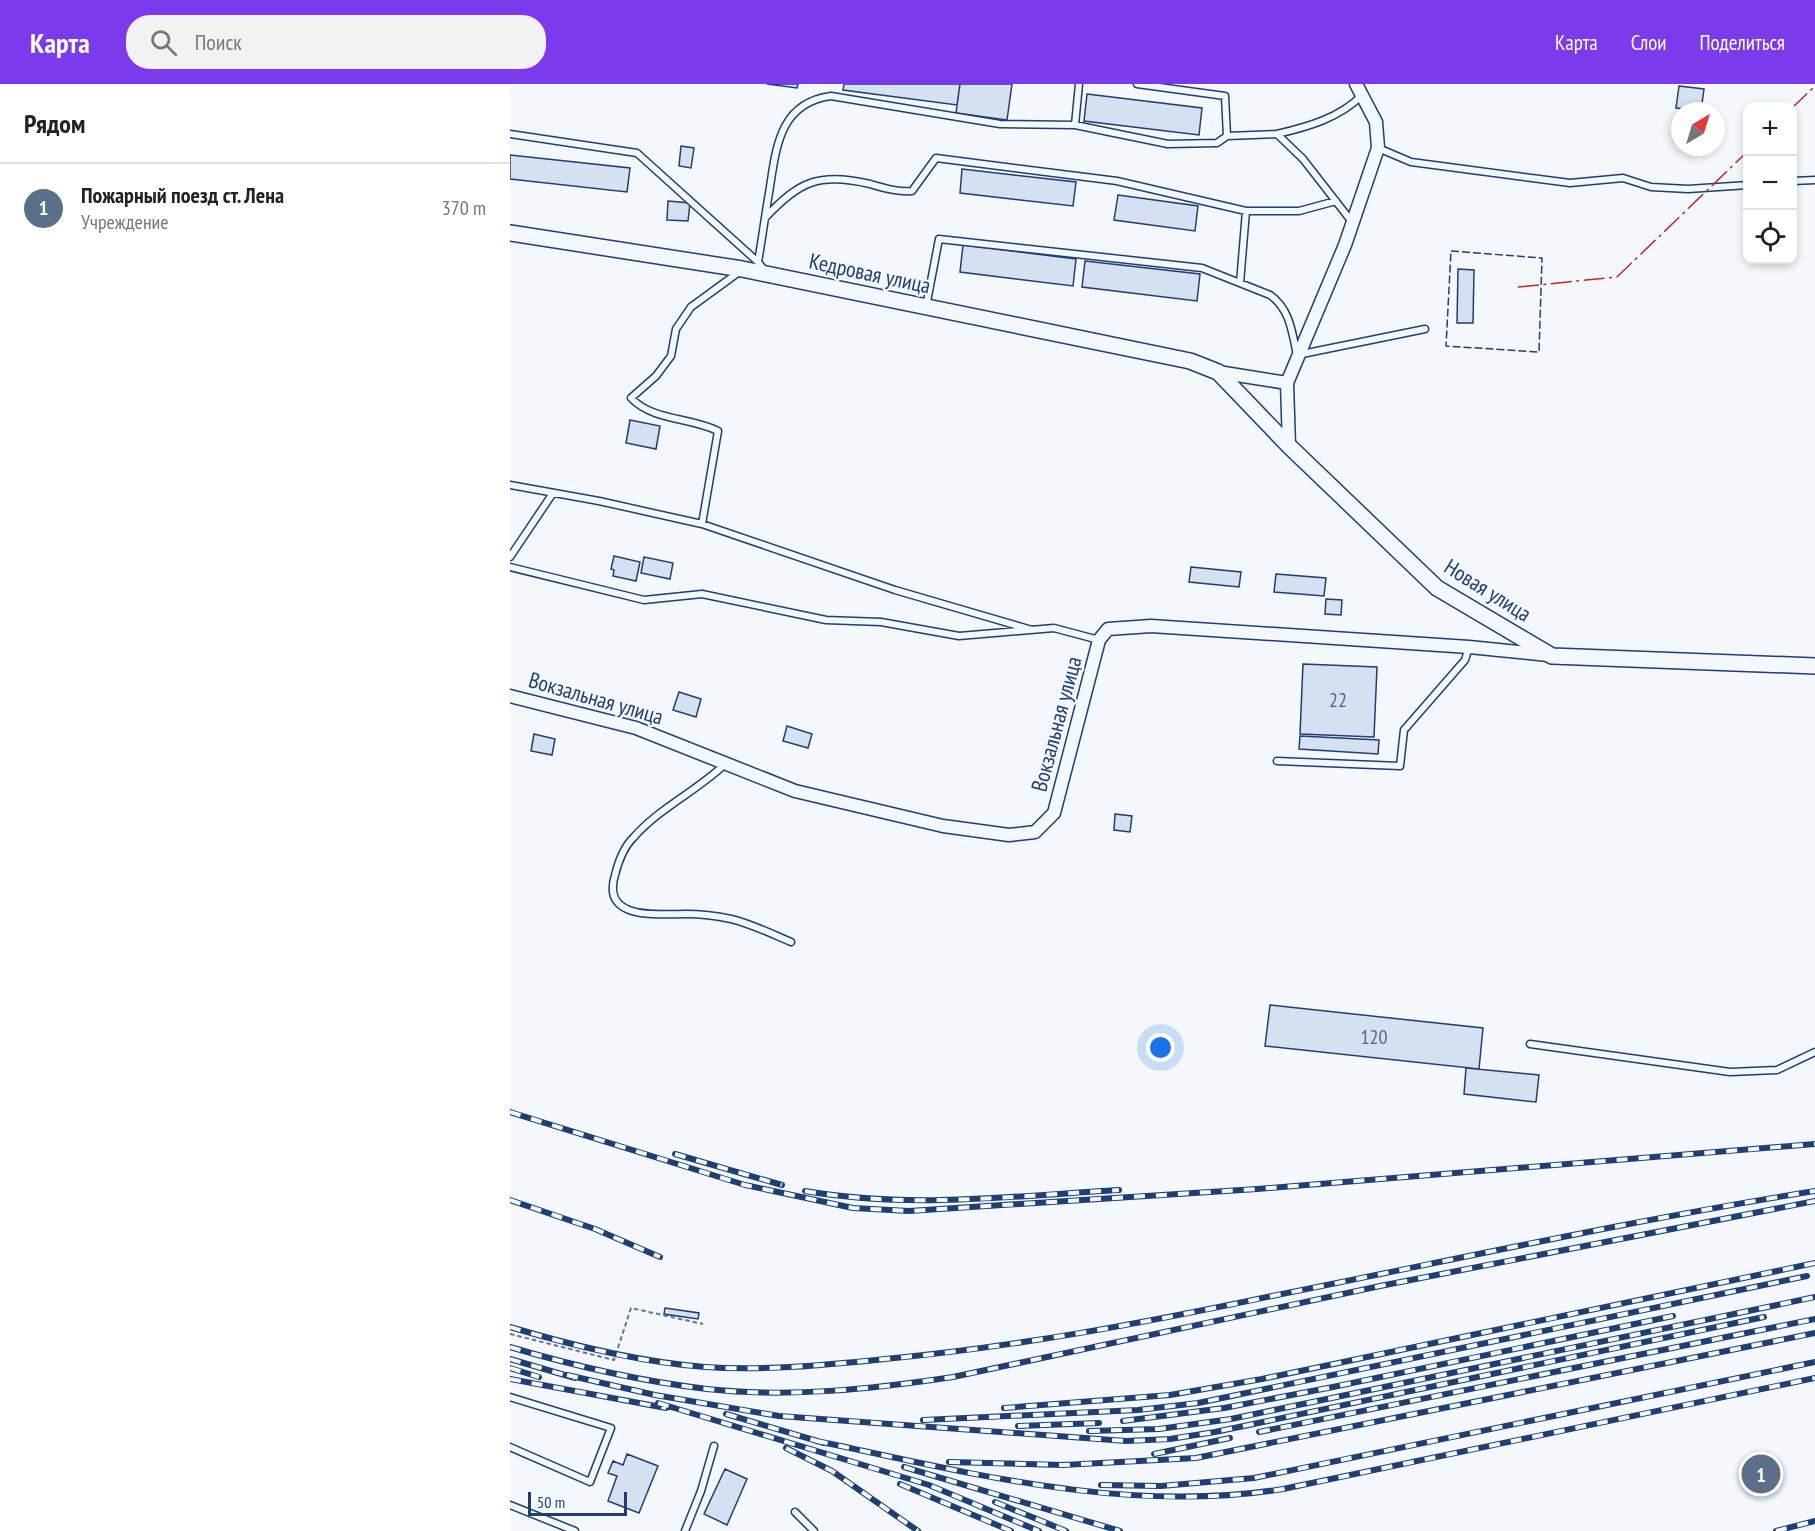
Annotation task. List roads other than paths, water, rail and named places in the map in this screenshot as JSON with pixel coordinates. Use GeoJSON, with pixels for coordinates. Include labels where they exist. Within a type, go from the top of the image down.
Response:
{"type":"FeatureCollection","features":[{"type":"Feature","properties":{"kind":"street"},"geometry":{"type":"LineString","coordinates":[[1289,446],[1287,383],[1353,223],[1378,148],[1376,122],[1359,89]]}},
{"type":"Feature","properties":{"kind":"street","name":"Кедровая улица"},"geometry":{"type":"LineString","coordinates":[[510,233],[742,268],[763,268],[926,308],[1190,361],[1218,372]]}},
{"type":"Feature","properties":{"kind":"street"},"geometry":{"type":"LineString","coordinates":[[1218,372],[1287,383]]}},
{"type":"Feature","properties":{"kind":"street","name":"Новая улица"},"geometry":{"type":"LineString","coordinates":[[1218,372],[1289,446],[1437,588],[1552,656],[1815,666]]}},
{"type":"Feature","properties":{"kind":"street","name":"Вокзальная улица"},"geometry":{"type":"LineString","coordinates":[[510,696],[636,728],[795,791],[943,826],[1009,835],[1035,832],[1054,813],[1099,640],[1108,629],[1151,626],[1469,647],[1552,656]]}},
{"type":"Feature","properties":{"kind":"lane"},"geometry":{"type":"LineString","coordinates":[[1075,126],[1079,84]]}},
{"type":"Feature","properties":{"kind":"lane"},"geometry":{"type":"LineString","coordinates":[[1137,84],[1225,96],[1227,136]]}},
{"type":"Feature","properties":{"kind":"lane"},"geometry":{"type":"LineString","coordinates":[[763,268],[765,219],[777,141],[795,112],[818,98],[831,96],[1000,124],[1075,126],[1168,144],[1217,142],[1227,136],[1277,134],[1329,118],[1352,105],[1359,89]]}},
{"type":"Feature","properties":{"kind":"lane"},"geometry":{"type":"LineString","coordinates":[[510,134],[637,153],[763,268]]}},
{"type":"Feature","properties":{"kind":"lane"},"geometry":{"type":"LineString","coordinates":[[1277,134],[1303,159],[1353,223]]}},
{"type":"Feature","properties":{"kind":"lane"},"geometry":{"type":"LineString","coordinates":[[1378,148],[1411,162],[1570,183],[1623,178],[1651,187],[1688,189],[1743,185]]}},
{"type":"Feature","properties":{"kind":"lane"},"geometry":{"type":"LineString","coordinates":[[765,219],[787,194],[809,183],[826,179],[858,181],[902,192],[912,191],[936,158],[1117,181],[1246,211],[1299,211],[1336,201]]}},
{"type":"Feature","properties":{"kind":"lane"},"geometry":{"type":"LineString","coordinates":[[1797,181],[1815,180]]}},
{"type":"Feature","properties":{"kind":"lane"},"geometry":{"type":"LineString","coordinates":[[1239,283],[1246,211]]}},
{"type":"Feature","properties":{"kind":"lane"},"geometry":{"type":"LineString","coordinates":[[926,308],[939,239],[1202,268],[1280,301],[1290,325],[1297,355],[1425,329]]}},
{"type":"Feature","properties":{"kind":"lane"},"geometry":{"type":"LineString","coordinates":[[702,524],[718,431],[705,424],[642,410],[631,398],[656,376],[671,356],[676,329],[691,308],[742,268]]}},
{"type":"Feature","properties":{"kind":"lane"},"geometry":{"type":"LineString","coordinates":[[510,485],[702,524],[895,590],[1035,631]]}},
{"type":"Feature","properties":{"kind":"lane"},"geometry":{"type":"LineString","coordinates":[[510,557],[553,493]]}},
{"type":"Feature","properties":{"kind":"lane"},"geometry":{"type":"LineString","coordinates":[[510,567],[644,600],[702,594],[826,620],[881,622],[959,636],[1054,628],[1099,640]]}},
{"type":"Feature","properties":{"kind":"lane"},"geometry":{"type":"LineString","coordinates":[[1277,761],[1400,766],[1404,730],[1465,660],[1469,647]]}},
{"type":"Feature","properties":{"kind":"lane"},"geometry":{"type":"LineString","coordinates":[[726,763],[713,775],[666,808],[631,839],[617,866],[611,886],[616,900],[629,911],[651,915],[688,914],[732,919],[792,942]]}},
{"type":"Feature","properties":{"kind":"lane"},"geometry":{"type":"LineString","coordinates":[[1530,1044],[1730,1072],[1778,1070],[1815,1052]]}},
{"type":"Feature","properties":{"kind":"lane"},"geometry":{"type":"LineString","coordinates":[[510,1397],[611,1428],[590,1482],[510,1447]]}},
{"type":"Feature","properties":{"kind":"lane"},"geometry":{"type":"LineString","coordinates":[[686,1531],[714,1446]]}},
{"type":"Feature","properties":{"kind":"lane"},"geometry":{"type":"LineString","coordinates":[[510,1505],[575,1531]]}},
{"type":"Feature","properties":{"kind":"lane"},"geometry":{"type":"LineString","coordinates":[[795,1512],[814,1531]]}},
{"type":"Feature","properties":{"kind":"railway"},"geometry":{"type":"LineString","coordinates":[[510,1112],[745,1185],[853,1208],[909,1211],[1257,1189],[1815,1144]]}},
{"type":"Feature","properties":{"kind":"railway"},"geometry":{"type":"LineString","coordinates":[[675,1154],[782,1185]]}},
{"type":"Feature","properties":{"kind":"railway"},"geometry":{"type":"LineString","coordinates":[[805,1191],[884,1199],[962,1200],[1119,1190]]}},
{"type":"Feature","properties":{"kind":"railway"},"geometry":{"type":"LineString","coordinates":[[510,1327],[607,1352],[680,1365],[705,1367],[795,1367],[934,1354],[1128,1325],[1611,1227],[1815,1191]]}},
{"type":"Feature","properties":{"kind":"railway"},"geometry":{"type":"LineString","coordinates":[[510,1200],[595,1229],[660,1257]]}},
{"type":"Feature","properties":{"kind":"railway"},"geometry":{"type":"LineString","coordinates":[[510,1347],[607,1372],[707,1389],[769,1393],[830,1391],[892,1385],[953,1377],[1380,1286],[1815,1201]]}},
{"type":"Feature","properties":{"kind":"railway"},"geometry":{"type":"LineString","coordinates":[[1004,1408],[1170,1395],[1262,1379],[1815,1263]]}},
{"type":"Feature","properties":{"kind":"railway"},"geometry":{"type":"LineString","coordinates":[[923,1420],[1138,1410],[1198,1403],[1807,1276]]}},
{"type":"Feature","properties":{"kind":"railway"},"geometry":{"type":"LineString","coordinates":[[1089,1431],[1159,1429],[1231,1419],[1815,1297]]}},
{"type":"Feature","properties":{"kind":"railway"},"geometry":{"type":"LineString","coordinates":[[1123,1421],[1224,1408],[1673,1316]]}},
{"type":"Feature","properties":{"kind":"railway"},"geometry":{"type":"LineString","coordinates":[[567,1375],[655,1395],[779,1416],[1126,1441],[1170,1439],[1215,1432],[1764,1317]]}},
{"type":"Feature","properties":{"kind":"railway"},"geometry":{"type":"LineString","coordinates":[[1259,1432],[1815,1319]]}},
{"type":"Feature","properties":{"kind":"railway"},"geometry":{"type":"LineString","coordinates":[[949,1462],[1063,1465],[1196,1458],[1815,1333]]}},
{"type":"Feature","properties":{"kind":"railway"},"geometry":{"type":"LineString","coordinates":[[510,1359],[575,1378]]}},
{"type":"Feature","properties":{"kind":"railway"},"geometry":{"type":"LineString","coordinates":[[1101,1485],[1161,1486],[1254,1478],[1815,1362]]}},
{"type":"Feature","properties":{"kind":"railway"},"geometry":{"type":"LineString","coordinates":[[510,1368],[539,1377]]}},
{"type":"Feature","properties":{"kind":"railway"},"geometry":{"type":"LineString","coordinates":[[817,1441],[932,1466],[1049,1486],[1166,1497],[1224,1495],[1283,1489],[1815,1378]]}},
{"type":"Feature","properties":{"kind":"railway"},"geometry":{"type":"LineString","coordinates":[[510,1379],[666,1408]]}},
{"type":"Feature","properties":{"kind":"railway"},"geometry":{"type":"LineString","coordinates":[[658,1403],[929,1485],[1039,1531]]}},
{"type":"Feature","properties":{"kind":"railway"},"geometry":{"type":"LineString","coordinates":[[726,1414],[824,1443]]}},
{"type":"Feature","properties":{"kind":"railway"},"geometry":{"type":"LineString","coordinates":[[1018,1426],[1099,1423]]}},
{"type":"Feature","properties":{"kind":"railway"},"geometry":{"type":"LineString","coordinates":[[1154,1454],[1230,1438]]}},
{"type":"Feature","properties":{"kind":"railway"},"geometry":{"type":"LineString","coordinates":[[786,1448],[832,1471],[918,1531]]}},
{"type":"Feature","properties":{"kind":"railway"},"geometry":{"type":"LineString","coordinates":[[904,1467],[1120,1531]]}},
{"type":"Feature","properties":{"kind":"railway"},"geometry":{"type":"LineString","coordinates":[[900,1484],[1011,1531]]}},
{"type":"Feature","properties":{"kind":"railway"},"geometry":{"type":"LineString","coordinates":[[995,1502],[1066,1531]]}},
{"type":"Feature","properties":{"kind":"railway"},"geometry":{"type":"LineString","coordinates":[[1776,1531],[1815,1521]]}},
{"type":"Feature","properties":{"kind":"place","name":"Пожарный поезд ст. Лена"},"geometry":{"type":"Point","coordinates":[1761,1474]}}]}
